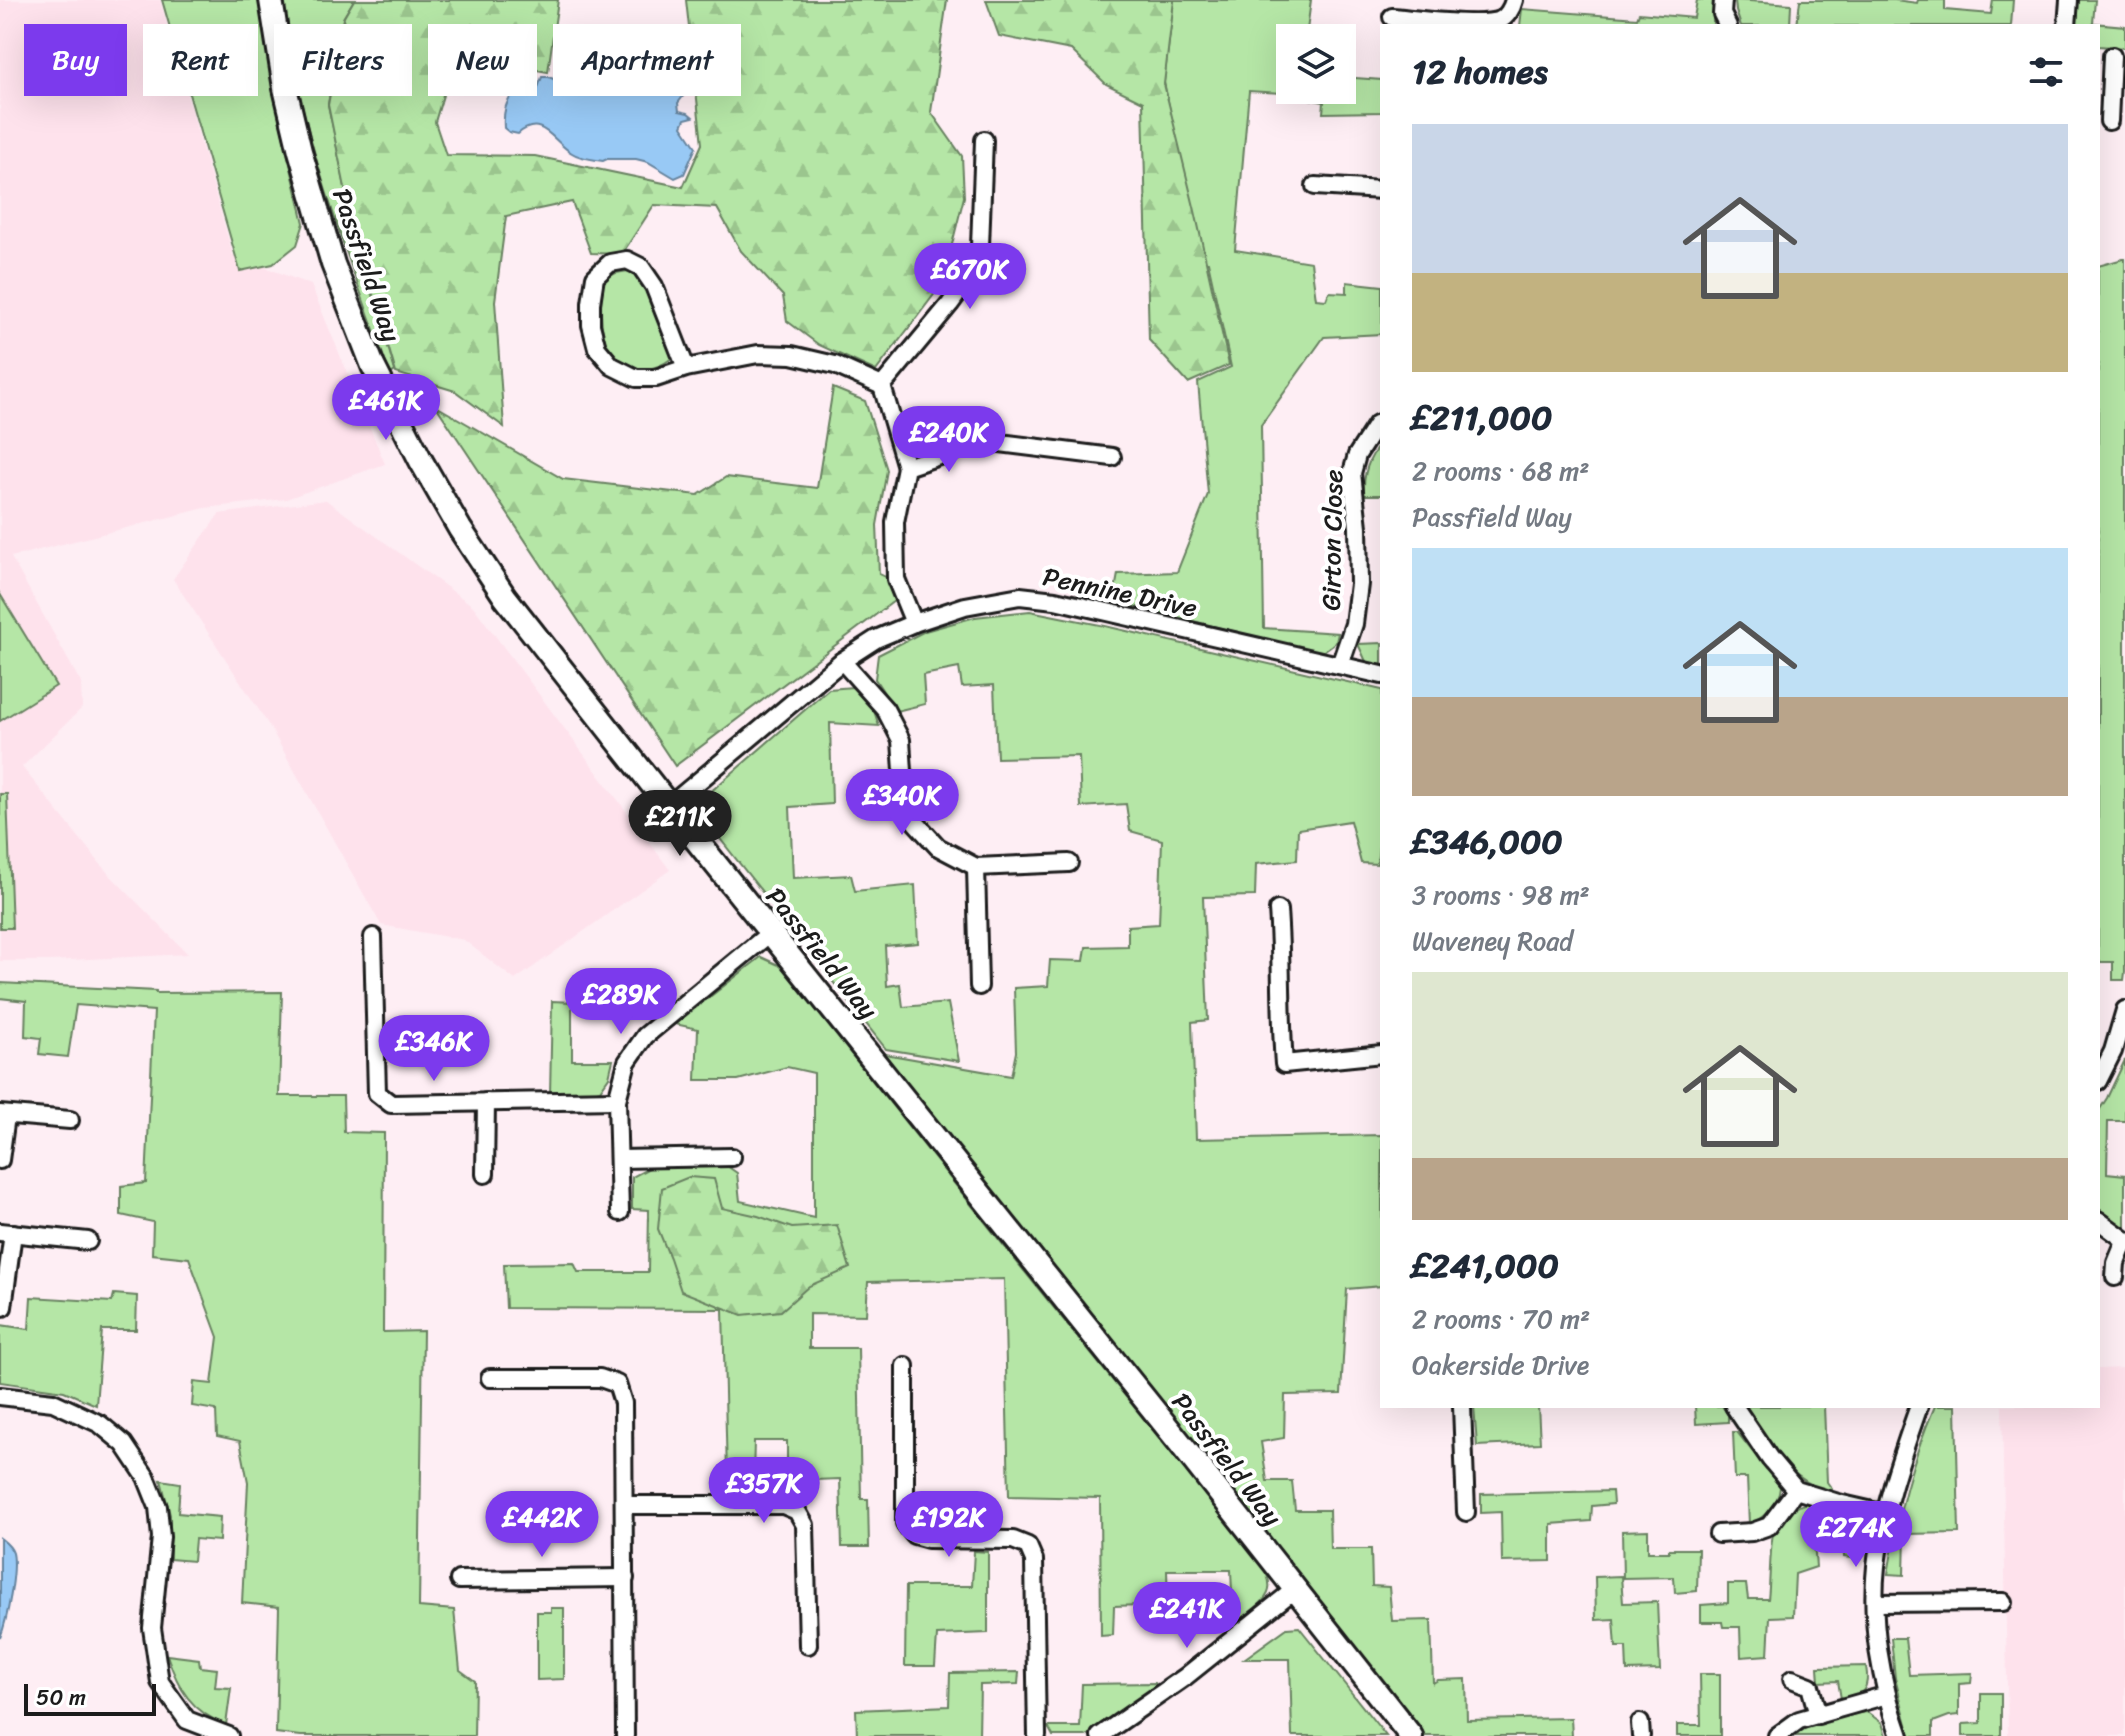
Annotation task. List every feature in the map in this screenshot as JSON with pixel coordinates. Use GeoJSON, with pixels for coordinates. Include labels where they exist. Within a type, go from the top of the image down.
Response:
{"type":"FeatureCollection","features":[{"type":"Feature","properties":{"kind":"street","name":"Passfield Way"},"geometry":{"type":"LineString","coordinates":[[271,0],[285,88],[333,264],[373,366],[421,461],[452,516],[505,597],[1411,1736]]}},
{"type":"Feature","properties":{"kind":"street"},"geometry":{"type":"LineString","coordinates":[[1392,17],[1485,24],[1503,19],[1514,0]]}},
{"type":"Feature","properties":{"kind":"street"},"geometry":{"type":"LineString","coordinates":[[1723,0],[1722,14],[1727,24]]}},
{"type":"Feature","properties":{"kind":"street"},"geometry":{"type":"LineString","coordinates":[[2067,24],[2069,0]]}},
{"type":"Feature","properties":{"kind":"street"},"geometry":{"type":"LineString","coordinates":[[2109,121],[2112,56]]}},
{"type":"Feature","properties":{"kind":"street"},"geometry":{"type":"LineString","coordinates":[[882,386],[974,271],[980,246],[984,140]]}},
{"type":"Feature","properties":{"kind":"street"},"geometry":{"type":"LineString","coordinates":[[1315,186],[1380,190]]}},
{"type":"Feature","properties":{"kind":"street"},"geometry":{"type":"LineString","coordinates":[[686,368],[654,286],[641,267],[627,260],[610,263],[595,277],[591,325],[597,348],[612,366],[636,378],[656,378],[686,368],[758,354],[792,355],[835,365],[882,386],[906,467],[895,522],[896,579],[914,623]]}},
{"type":"Feature","properties":{"kind":"street","name":"Girton Close"},"geometry":{"type":"LineString","coordinates":[[1340,665],[1354,624],[1359,584],[1358,527],[1352,473],[1357,455],[1380,423]]}},
{"type":"Feature","properties":{"kind":"street"},"geometry":{"type":"LineString","coordinates":[[906,467],[984,441],[1112,457]]}},
{"type":"Feature","properties":{"kind":"street","name":"Pennine Drive"},"geometry":{"type":"LineString","coordinates":[[669,806],[842,661],[876,639],[965,606],[1020,596],[1055,600],[1380,675]]}},
{"type":"Feature","properties":{"kind":"street"},"geometry":{"type":"LineString","coordinates":[[842,661],[885,709],[901,740],[905,802],[916,823],[938,847],[976,867],[1069,863]]}},
{"type":"Feature","properties":{"kind":"street"},"geometry":{"type":"LineString","coordinates":[[976,867],[979,986]]}},
{"type":"Feature","properties":{"kind":"street"},"geometry":{"type":"LineString","coordinates":[[1278,910],[1284,1064],[1380,1054]]}},
{"type":"Feature","properties":{"kind":"street"},"geometry":{"type":"LineString","coordinates":[[620,1212],[617,1100],[627,1062],[645,1036],[770,933]]}},
{"type":"Feature","properties":{"kind":"street"},"geometry":{"type":"LineString","coordinates":[[373,937],[377,1093],[391,1104],[617,1100]]}},
{"type":"Feature","properties":{"kind":"street"},"geometry":{"type":"LineString","coordinates":[[2100,1077],[2113,1051],[2125,1010]]}},
{"type":"Feature","properties":{"kind":"street"},"geometry":{"type":"LineString","coordinates":[[485,1174],[486,1102]]}},
{"type":"Feature","properties":{"kind":"street"},"geometry":{"type":"LineString","coordinates":[[0,1160],[3,1115],[70,1120]]}},
{"type":"Feature","properties":{"kind":"street"},"geometry":{"type":"LineString","coordinates":[[619,1159],[732,1157]]}},
{"type":"Feature","properties":{"kind":"street"},"geometry":{"type":"LineString","coordinates":[[2100,1221],[2125,1240],[2116,1263],[2115,1277]]}},
{"type":"Feature","properties":{"kind":"street"},"geometry":{"type":"LineString","coordinates":[[3,1307],[6,1232],[88,1241]]}},
{"type":"Feature","properties":{"kind":"street"},"geometry":{"type":"LineString","coordinates":[[905,1366],[905,1523],[914,1535],[928,1539],[1013,1540],[1028,1546],[1034,1560],[1037,1736]]}},
{"type":"Feature","properties":{"kind":"street"},"geometry":{"type":"LineString","coordinates":[[490,1378],[600,1378],[617,1384],[623,1403],[625,1736]]}},
{"type":"Feature","properties":{"kind":"street"},"geometry":{"type":"LineString","coordinates":[[0,1396],[53,1402],[100,1424],[124,1444],[146,1477],[158,1507],[161,1537],[152,1628],[160,1682],[187,1720],[229,1736]]}},
{"type":"Feature","properties":{"kind":"street"},"geometry":{"type":"LineString","coordinates":[[1461,1408],[1455,1427],[1466,1512]]}},
{"type":"Feature","properties":{"kind":"street"},"geometry":{"type":"LineString","coordinates":[[1735,1408],[1770,1459],[1796,1490],[1886,1514]]}},
{"type":"Feature","properties":{"kind":"street"},"geometry":{"type":"LineString","coordinates":[[1900,1736],[1887,1695],[1878,1649],[1876,1566],[1886,1514],[1918,1408]]}},
{"type":"Feature","properties":{"kind":"street"},"geometry":{"type":"LineString","coordinates":[[1718,1534],[1752,1532],[1769,1526],[1796,1490]]}},
{"type":"Feature","properties":{"kind":"street"},"geometry":{"type":"LineString","coordinates":[[625,1505],[783,1505],[797,1511],[805,1525],[808,1645]]}},
{"type":"Feature","properties":{"kind":"street"},"geometry":{"type":"LineString","coordinates":[[459,1580],[625,1578]]}},
{"type":"Feature","properties":{"kind":"street"},"geometry":{"type":"LineString","coordinates":[[1100,1736],[1185,1677],[1294,1590]]}},
{"type":"Feature","properties":{"kind":"street"},"geometry":{"type":"LineString","coordinates":[[1875,1603],[2003,1602]]}},
{"type":"Feature","properties":{"kind":"street"},"geometry":{"type":"LineString","coordinates":[[1792,1679],[1810,1686],[1818,1715]]}},
{"type":"Feature","properties":{"kind":"street"},"geometry":{"type":"LineString","coordinates":[[1777,1736],[1799,1720],[1887,1695]]}},
{"type":"Feature","properties":{"kind":"shaded area"},"geometry":{"type":"Polygon","coordinates":[[[0,0],[160,0],[167,24],[143,24],[143,96],[187,96],[233,255],[311,285],[385,464],[286,499],[205,508],[11,557],[81,683],[82,708],[22,767],[107,872],[188,954],[0,961],[0,0]]]}},
{"type":"Feature","properties":{"kind":"shaded area"},"geometry":{"type":"Polygon","coordinates":[[[326,500],[473,606],[670,870],[515,980],[464,940],[381,925],[270,727],[173,579],[219,514],[326,500]]]}},
{"type":"Feature","properties":{"kind":"shaded area"},"geometry":{"type":"Polygon","coordinates":[[[2125,1368],[2125,1736],[2008,1736],[2002,1408],[2100,1408],[2100,1369],[2125,1368]]]}},
{"type":"Feature","properties":{"kind":"green space"},"geometry":{"type":"Polygon","coordinates":[[[162,0],[259,0],[274,96],[304,223],[297,245],[273,264],[240,271],[190,96],[258,96],[258,24],[169,24],[162,0]]]}},
{"type":"Feature","properties":{"kind":"green space"},"geometry":{"type":"Polygon","coordinates":[[[284,0],[354,0],[342,24],[287,24],[284,0]]]}},
{"type":"Feature","properties":{"kind":"green space"},"geometry":{"type":"Polygon","coordinates":[[[354,0],[558,0],[548,72],[537,70],[537,24],[428,24],[428,96],[443,96],[435,122],[446,155],[535,156],[683,187],[702,144],[697,96],[741,96],[741,24],[689,24],[686,0],[947,0],[931,112],[962,156],[964,197],[942,284],[876,371],[819,345],[787,321],[783,296],[741,251],[717,208],[654,205],[622,254],[591,253],[572,202],[506,216],[495,301],[504,427],[455,391],[396,373],[352,222],[328,105],[330,96],[412,96],[412,24],[343,24],[354,0]]]}},
{"type":"Feature","properties":{"kind":"green space"},"geometry":{"type":"Polygon","coordinates":[[[986,0],[1174,0],[1164,84],[1229,365],[1188,383],[1149,340],[1143,102],[1106,84],[1071,50],[999,36],[986,0]]]}},
{"type":"Feature","properties":{"kind":"green space"},"geometry":{"type":"Polygon","coordinates":[[[1174,0],[1311,0],[1308,24],[1276,24],[1276,93],[1249,91],[1235,250],[1311,262],[1316,299],[1326,300],[1329,292],[1347,293],[1347,282],[1380,286],[1380,334],[1324,337],[1261,425],[1264,628],[1338,633],[1336,642],[1321,653],[1113,601],[1118,574],[1177,572],[1208,494],[1198,382],[1231,367],[1208,262],[1202,262],[1164,82],[1174,0]]]}},
{"type":"Feature","properties":{"kind":"green space"},"geometry":{"type":"Polygon","coordinates":[[[1697,0],[1713,0],[1713,24],[1520,24],[1522,9],[1637,18],[1639,13],[1694,18],[1697,0]]]}},
{"type":"Feature","properties":{"kind":"green space"},"geometry":{"type":"Polygon","coordinates":[[[1735,0],[1791,4],[1790,24],[1740,24],[1735,0]]]}},
{"type":"Feature","properties":{"kind":"green space"},"geometry":{"type":"Polygon","coordinates":[[[1800,0],[1895,0],[1917,3],[1918,0],[1945,0],[1945,10],[1991,14],[1993,0],[2013,0],[2011,24],[1797,24],[1800,0]]]}},
{"type":"Feature","properties":{"kind":"green space"},"geometry":{"type":"Polygon","coordinates":[[[2078,0],[2095,0],[2093,23],[2125,26],[2125,48],[2100,46],[2100,24],[2077,24],[2078,0]]]}},
{"type":"Feature","properties":{"kind":"green space"},"geometry":{"type":"Polygon","coordinates":[[[1356,78],[1380,80],[1380,112],[1323,113],[1324,104],[1356,104],[1356,78]]]}},
{"type":"Feature","properties":{"kind":"green space"},"geometry":{"type":"Polygon","coordinates":[[[329,96],[328,104],[352,221],[395,371],[390,375],[341,237],[300,97],[329,96]]]}},
{"type":"Feature","properties":{"kind":"green space"},"geometry":{"type":"Polygon","coordinates":[[[2125,259],[2124,980],[2113,980],[2113,962],[2100,962],[2100,265],[2125,259]]]}},
{"type":"Feature","properties":{"kind":"green space"},"geometry":{"type":"Polygon","coordinates":[[[628,271],[639,274],[672,358],[655,367],[629,367],[614,356],[605,341],[601,314],[604,280],[628,271]]]}},
{"type":"Feature","properties":{"kind":"green space"},"geometry":{"type":"Polygon","coordinates":[[[833,388],[865,401],[887,470],[877,525],[879,574],[910,589],[675,766],[436,406],[563,479],[698,495],[726,477],[817,488],[833,388]]]}},
{"type":"Feature","properties":{"kind":"green space"},"geometry":{"type":"Polygon","coordinates":[[[1380,444],[1380,495],[1364,495],[1367,466],[1380,444]]]}},
{"type":"Feature","properties":{"kind":"green space"},"geometry":{"type":"Polygon","coordinates":[[[0,594],[56,686],[0,721],[0,594]]]}},
{"type":"Feature","properties":{"kind":"green space"},"geometry":{"type":"Polygon","coordinates":[[[1030,611],[1380,690],[1380,846],[1377,864],[1361,863],[1350,821],[1298,829],[1297,860],[1256,864],[1255,896],[1203,897],[1208,1020],[1192,1022],[1196,1139],[1380,1135],[1380,1286],[1347,1289],[1341,1394],[1285,1395],[1284,1438],[1261,1442],[1267,1481],[1292,1481],[1295,1510],[1329,1510],[1330,1549],[1371,1549],[1372,1586],[1389,1587],[1392,1621],[1431,1620],[1433,1683],[1466,1679],[1467,1720],[1571,1718],[1572,1736],[1425,1736],[955,1152],[885,1054],[1011,1076],[1016,1052],[1014,988],[1048,986],[1050,960],[1084,961],[1086,947],[1128,946],[1128,926],[1159,924],[1162,840],[1130,831],[1126,804],[1081,807],[1079,756],[997,758],[994,685],[962,687],[959,668],[923,675],[925,704],[896,711],[875,679],[878,655],[925,631],[975,617],[1030,611]]]}},
{"type":"Feature","properties":{"kind":"green space"},"geometry":{"type":"Polygon","coordinates":[[[1380,643],[1380,669],[1368,666],[1358,644],[1380,643]]]}},
{"type":"Feature","properties":{"kind":"green space"},"geometry":{"type":"Polygon","coordinates":[[[853,687],[872,705],[879,726],[830,723],[832,804],[790,807],[793,878],[851,875],[855,891],[915,885],[918,943],[885,946],[887,986],[900,984],[903,1007],[948,1003],[959,1061],[886,1049],[699,812],[701,800],[829,689],[853,687]]]}},
{"type":"Feature","properties":{"kind":"green space"},"geometry":{"type":"Polygon","coordinates":[[[0,794],[7,794],[12,928],[0,928],[0,794]]]}},
{"type":"Feature","properties":{"kind":"green space"},"geometry":{"type":"Polygon","coordinates":[[[761,957],[781,966],[1261,1564],[1267,1574],[1269,1590],[1262,1602],[1240,1620],[1233,1614],[1231,1570],[1167,1570],[1168,1604],[1114,1606],[1113,1635],[1101,1636],[1100,1498],[1009,1496],[1004,1279],[868,1282],[866,1315],[809,1314],[809,1348],[858,1348],[861,1499],[868,1499],[869,1547],[842,1547],[840,1479],[787,1481],[787,1441],[754,1441],[753,1477],[727,1476],[723,1309],[506,1308],[504,1264],[574,1263],[578,1272],[648,1272],[649,1210],[632,1209],[632,1177],[651,1167],[727,1166],[737,1173],[740,1201],[814,1218],[814,1073],[787,1067],[738,1080],[696,1080],[698,1029],[675,1024],[761,957]]]}},
{"type":"Feature","properties":{"kind":"green space"},"geometry":{"type":"Polygon","coordinates":[[[0,983],[156,993],[282,992],[279,1096],[343,1096],[344,1132],[384,1133],[383,1332],[423,1331],[419,1607],[454,1610],[460,1670],[475,1681],[474,1736],[301,1736],[276,1733],[279,1607],[242,1603],[248,1482],[240,1441],[217,1436],[216,1410],[192,1406],[194,1382],[212,1384],[218,1337],[189,1258],[152,1254],[153,1222],[121,1215],[121,1186],[146,1183],[154,1011],[76,1005],[68,1057],[39,1054],[41,1038],[25,1036],[26,1001],[0,998],[0,983]]]}},
{"type":"Feature","properties":{"kind":"green space"},"geometry":{"type":"Polygon","coordinates":[[[552,1001],[572,1002],[572,1060],[613,1060],[609,1077],[600,1090],[586,1094],[550,1094],[552,1001]]]}},
{"type":"Feature","properties":{"kind":"green space"},"geometry":{"type":"Polygon","coordinates":[[[2125,1060],[2125,1121],[2108,1121],[2107,1173],[2125,1175],[2125,1230],[2100,1211],[2100,1109],[2125,1060]]]}},
{"type":"Feature","properties":{"kind":"green space"},"geometry":{"type":"Polygon","coordinates":[[[689,1177],[714,1179],[722,1208],[792,1228],[837,1225],[850,1268],[809,1286],[781,1311],[742,1315],[681,1291],[658,1229],[662,1188],[689,1177]]]}},
{"type":"Feature","properties":{"kind":"green space"},"geometry":{"type":"Polygon","coordinates":[[[114,1294],[137,1296],[136,1330],[102,1330],[96,1405],[64,1391],[0,1382],[0,1325],[29,1329],[31,1297],[112,1302],[114,1294]]]}},
{"type":"Feature","properties":{"kind":"green space"},"geometry":{"type":"Polygon","coordinates":[[[1474,1408],[1538,1408],[1540,1443],[1477,1446],[1474,1408]]]}},
{"type":"Feature","properties":{"kind":"green space"},"geometry":{"type":"Polygon","coordinates":[[[1695,1408],[1723,1408],[1728,1415],[1728,1422],[1696,1424],[1695,1408]]]}},
{"type":"Feature","properties":{"kind":"green space"},"geometry":{"type":"Polygon","coordinates":[[[1741,1408],[1824,1408],[1827,1482],[1832,1494],[1801,1479],[1769,1446],[1741,1408]]]}},
{"type":"Feature","properties":{"kind":"green space"},"geometry":{"type":"Polygon","coordinates":[[[1934,1408],[1956,1408],[1959,1533],[1905,1534],[1904,1575],[1888,1574],[1906,1488],[1934,1408]]]}},
{"type":"Feature","properties":{"kind":"green space"},"geometry":{"type":"Polygon","coordinates":[[[1733,1432],[1737,1432],[1780,1487],[1777,1499],[1769,1510],[1749,1524],[1747,1478],[1735,1478],[1733,1432]]]}},
{"type":"Feature","properties":{"kind":"green space"},"geometry":{"type":"Polygon","coordinates":[[[161,1480],[180,1483],[178,1513],[220,1517],[219,1541],[195,1539],[193,1561],[170,1559],[170,1515],[161,1480]]]}},
{"type":"Feature","properties":{"kind":"green space"},"geometry":{"type":"Polygon","coordinates":[[[1612,1491],[1613,1504],[1592,1506],[1591,1521],[1551,1524],[1551,1561],[1502,1562],[1501,1512],[1481,1513],[1481,1494],[1612,1491]]]}},
{"type":"Feature","properties":{"kind":"green space"},"geometry":{"type":"Polygon","coordinates":[[[1809,1503],[1859,1520],[1861,1559],[1844,1557],[1843,1515],[1812,1516],[1816,1567],[1795,1574],[1793,1616],[1770,1617],[1768,1655],[1741,1657],[1740,1627],[1723,1627],[1722,1622],[1701,1622],[1701,1605],[1728,1603],[1728,1584],[1746,1584],[1748,1599],[1768,1599],[1773,1535],[1788,1514],[1809,1503]]]}},
{"type":"Feature","properties":{"kind":"green space"},"geometry":{"type":"Polygon","coordinates":[[[1648,1530],[1648,1552],[1698,1549],[1697,1591],[1675,1593],[1674,1577],[1623,1578],[1622,1531],[1648,1530]]]}},
{"type":"Feature","properties":{"kind":"green space"},"geometry":{"type":"Polygon","coordinates":[[[974,1551],[988,1552],[988,1633],[937,1635],[935,1666],[905,1666],[906,1586],[972,1586],[974,1551]]]}},
{"type":"Feature","properties":{"kind":"green space"},"geometry":{"type":"Polygon","coordinates":[[[1621,1576],[1623,1603],[1657,1602],[1660,1670],[1627,1671],[1626,1647],[1616,1647],[1614,1619],[1596,1620],[1595,1577],[1621,1576]]]}},
{"type":"Feature","properties":{"kind":"green space"},"geometry":{"type":"Polygon","coordinates":[[[551,1608],[564,1608],[564,1679],[537,1680],[537,1612],[551,1612],[551,1608]]]}},
{"type":"Feature","properties":{"kind":"green space"},"geometry":{"type":"Polygon","coordinates":[[[1299,1627],[1386,1736],[1292,1736],[1290,1659],[1244,1659],[1287,1628],[1299,1627]]]}},
{"type":"Feature","properties":{"kind":"green space"},"geometry":{"type":"Polygon","coordinates":[[[1891,1638],[1905,1638],[1909,1675],[1972,1673],[1971,1683],[1959,1684],[1959,1715],[1933,1722],[1933,1736],[1910,1736],[1895,1678],[1891,1638]]]}},
{"type":"Feature","properties":{"kind":"green space"},"geometry":{"type":"Polygon","coordinates":[[[167,1655],[199,1659],[200,1667],[217,1669],[215,1687],[231,1688],[226,1725],[204,1713],[188,1698],[167,1655]]]}},
{"type":"Feature","properties":{"kind":"green space"},"geometry":{"type":"Polygon","coordinates":[[[1866,1666],[1866,1686],[1855,1696],[1841,1699],[1838,1681],[1819,1682],[1818,1667],[1866,1666]]]}},
{"type":"Feature","properties":{"kind":"green space"},"geometry":{"type":"Polygon","coordinates":[[[1019,1672],[1018,1684],[980,1685],[979,1736],[857,1736],[856,1710],[949,1706],[950,1673],[1019,1672]]]}},
{"type":"Feature","properties":{"kind":"green space"},"geometry":{"type":"Polygon","coordinates":[[[1700,1674],[1720,1674],[1720,1736],[1677,1736],[1677,1725],[1701,1725],[1700,1674]]]}},
{"type":"Feature","properties":{"kind":"green space"},"geometry":{"type":"Polygon","coordinates":[[[1155,1683],[1156,1686],[1122,1715],[1086,1736],[1053,1736],[1048,1727],[1080,1727],[1082,1684],[1155,1683]]]}},
{"type":"Feature","properties":{"kind":"green space"},"geometry":{"type":"Polygon","coordinates":[[[1981,1693],[2001,1693],[2001,1736],[1963,1736],[1963,1724],[1981,1723],[1981,1693]]]}},
{"type":"Feature","properties":{"kind":"green space"},"geometry":{"type":"Polygon","coordinates":[[[1867,1712],[1882,1723],[1886,1736],[1796,1736],[1819,1722],[1867,1712]]]}},
{"type":"Feature","properties":{"kind":"water"},"geometry":{"type":"Polygon","coordinates":[[[542,77],[553,79],[553,96],[683,96],[678,103],[679,111],[693,117],[685,119],[682,126],[696,147],[684,174],[675,178],[648,162],[636,159],[603,161],[579,156],[541,128],[526,128],[518,134],[504,128],[506,108],[511,96],[537,96],[542,77]]]}},
{"type":"Feature","properties":{"kind":"water"},"geometry":{"type":"Polygon","coordinates":[[[0,1538],[11,1548],[14,1571],[0,1638],[0,1538]]]}}]}
